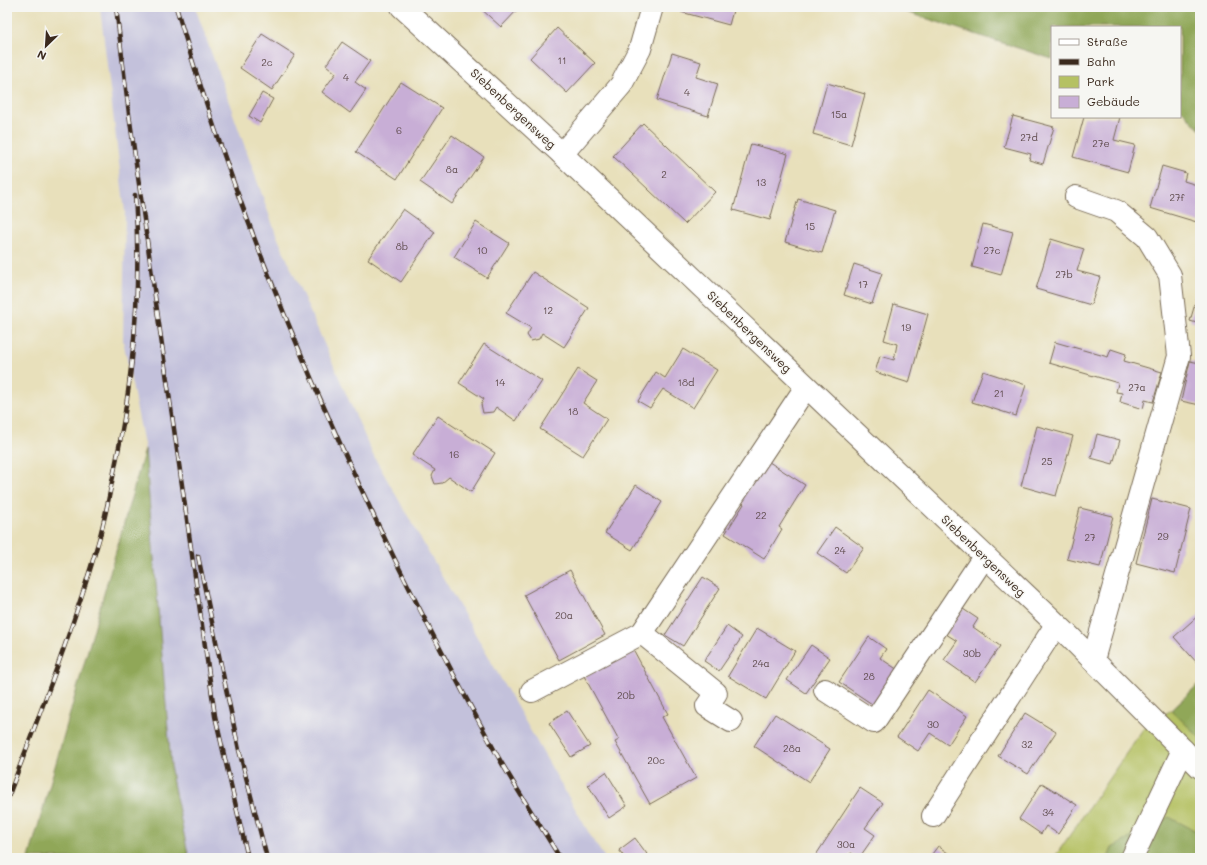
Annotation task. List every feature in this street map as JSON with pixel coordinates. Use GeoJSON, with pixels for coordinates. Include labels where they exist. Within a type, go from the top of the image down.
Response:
{"type":"FeatureCollection","features":[{"type":"Feature","properties":{"kind":"street","name":"Siebenbergensweg"},"geometry":{"type":"LineString","coordinates":[[402,7],[562,154],[1093,660],[1200,767]]}},
{"type":"Feature","properties":{"kind":"street"},"geometry":{"type":"LineString","coordinates":[[562,154],[621,85],[640,50],[652,7]]}},
{"type":"Feature","properties":{"kind":"street"},"geometry":{"type":"LineString","coordinates":[[1076,197],[1116,211],[1147,237],[1170,275],[1179,356],[1093,660]]}},
{"type":"Feature","properties":{"kind":"street"},"geometry":{"type":"LineString","coordinates":[[532,691],[642,632],[806,387]]}},
{"type":"Feature","properties":{"kind":"street"},"geometry":{"type":"LineString","coordinates":[[825,690],[874,722],[984,556]]}},
{"type":"Feature","properties":{"kind":"street"},"geometry":{"type":"LineString","coordinates":[[933,816],[1056,625]]}},
{"type":"Feature","properties":{"kind":"street"},"geometry":{"type":"LineString","coordinates":[[642,632],[716,693],[707,706],[731,721]]}},
{"type":"Feature","properties":{"kind":"street"},"geometry":{"type":"LineString","coordinates":[[1132,858],[1183,750]]}},
{"type":"Feature","properties":{"kind":"shaded area"},"geometry":{"type":"Polygon","coordinates":[[[100,7],[195,7],[276,234],[373,455],[593,840],[605,858],[189,858],[172,778],[145,449],[123,340],[125,212],[100,7]]]}},
{"type":"Feature","properties":{"kind":"green space"},"geometry":{"type":"Polygon","coordinates":[[[891,7],[1200,7],[1200,130],[1181,109],[1181,26],[1051,26],[1051,59],[891,7]]]}},
{"type":"Feature","properties":{"kind":"green space"},"geometry":{"type":"Polygon","coordinates":[[[145,449],[172,778],[189,858],[29,858],[145,449]]]}},
{"type":"Feature","properties":{"kind":"green space"},"geometry":{"type":"Polygon","coordinates":[[[1200,683],[1200,858],[1054,858],[1143,729],[1171,710],[1200,683]]]}},
{"type":"Feature","properties":{"kind":"green space"},"geometry":{"type":"Polygon","coordinates":[[[1200,683],[1200,738],[1171,710],[1200,683]]]}},
{"type":"Feature","properties":{"kind":"green space"},"geometry":{"type":"Polygon","coordinates":[[[1169,817],[1200,833],[1200,858],[1108,858],[1112,848],[1169,817]]]}},
{"type":"Feature","properties":{"kind":"building"},"geometry":{"type":"Polygon","coordinates":[[[479,7],[520,7],[501,27],[479,7]]]}},
{"type":"Feature","properties":{"kind":"building"},"geometry":{"type":"Polygon","coordinates":[[[682,7],[734,7],[729,25],[681,12],[682,7]]]}},
{"type":"Feature","properties":{"kind":"building"},"geometry":{"type":"Polygon","coordinates":[[[557,28],[595,63],[567,93],[530,58],[557,28]]]}},
{"type":"Feature","properties":{"kind":"building"},"geometry":{"type":"Polygon","coordinates":[[[262,34],[295,55],[272,90],[240,68],[262,34]]]}},
{"type":"Feature","properties":{"kind":"building"},"geometry":{"type":"Polygon","coordinates":[[[342,42],[370,61],[355,82],[366,90],[350,113],[322,92],[336,73],[326,65],[342,42]]]}},
{"type":"Feature","properties":{"kind":"building"},"geometry":{"type":"Polygon","coordinates":[[[672,53],[701,62],[696,77],[718,84],[708,116],[657,100],[672,53]]]}},
{"type":"Feature","properties":{"kind":"building"},"geometry":{"type":"Polygon","coordinates":[[[401,82],[442,108],[397,179],[356,152],[401,82]]]}},
{"type":"Feature","properties":{"kind":"building"},"geometry":{"type":"Polygon","coordinates":[[[827,83],[865,94],[851,145],[813,134],[827,83]]]}},
{"type":"Feature","properties":{"kind":"building"},"geometry":{"type":"Polygon","coordinates":[[[262,93],[273,99],[260,123],[249,116],[262,93]]]}},
{"type":"Feature","properties":{"kind":"building"},"geometry":{"type":"Polygon","coordinates":[[[1013,116],[1054,127],[1043,164],[1029,160],[1031,154],[1004,147],[1013,116]]]}},
{"type":"Feature","properties":{"kind":"building"},"geometry":{"type":"Polygon","coordinates":[[[1084,118],[1120,118],[1114,140],[1135,145],[1128,172],[1073,157],[1084,118]]]}},
{"type":"Feature","properties":{"kind":"building"},"geometry":{"type":"Polygon","coordinates":[[[643,123],[715,192],[685,224],[613,156],[643,123]]]}},
{"type":"Feature","properties":{"kind":"building"},"geometry":{"type":"Polygon","coordinates":[[[452,135],[484,157],[452,204],[420,182],[452,135]]]}},
{"type":"Feature","properties":{"kind":"building"},"geometry":{"type":"Polygon","coordinates":[[[751,144],[788,154],[770,220],[733,210],[751,144]]]}},
{"type":"Feature","properties":{"kind":"building"},"geometry":{"type":"Polygon","coordinates":[[[1162,166],[1186,173],[1184,181],[1200,186],[1200,223],[1150,208],[1162,166]]]}},
{"type":"Feature","properties":{"kind":"building"},"geometry":{"type":"Polygon","coordinates":[[[798,199],[835,210],[822,253],[785,242],[798,199]]]}},
{"type":"Feature","properties":{"kind":"building"},"geometry":{"type":"Polygon","coordinates":[[[403,209],[435,232],[401,282],[368,259],[403,209]]]}},
{"type":"Feature","properties":{"kind":"building"},"geometry":{"type":"Polygon","coordinates":[[[476,222],[509,243],[487,278],[454,257],[476,222]]]}},
{"type":"Feature","properties":{"kind":"building"},"geometry":{"type":"Polygon","coordinates":[[[983,224],[1013,232],[1001,275],[972,267],[983,224]]]}},
{"type":"Feature","properties":{"kind":"building"},"geometry":{"type":"Polygon","coordinates":[[[1051,239],[1084,249],[1077,271],[1100,277],[1091,305],[1036,289],[1051,239]]]}},
{"type":"Feature","properties":{"kind":"building"},"geometry":{"type":"Polygon","coordinates":[[[854,264],[882,273],[872,304],[844,295],[854,264]]]}},
{"type":"Feature","properties":{"kind":"building"},"geometry":{"type":"Polygon","coordinates":[[[533,272],[589,308],[564,347],[542,333],[539,339],[531,341],[527,335],[531,328],[506,313],[533,272]]]}},
{"type":"Feature","properties":{"kind":"building"},"geometry":{"type":"Polygon","coordinates":[[[1200,287],[1200,324],[1190,321],[1200,287]]]}},
{"type":"Feature","properties":{"kind":"building"},"geometry":{"type":"Polygon","coordinates":[[[894,304],[928,314],[909,383],[875,372],[880,356],[894,360],[897,344],[884,340],[894,304]]]}},
{"type":"Feature","properties":{"kind":"building"},"geometry":{"type":"Polygon","coordinates":[[[1055,342],[1108,357],[1111,349],[1126,354],[1124,361],[1162,372],[1153,402],[1145,400],[1143,409],[1120,402],[1122,393],[1116,392],[1118,383],[1049,363],[1055,342]]]}},
{"type":"Feature","properties":{"kind":"building"},"geometry":{"type":"Polygon","coordinates":[[[484,344],[542,381],[516,421],[496,407],[493,412],[483,413],[481,404],[484,399],[459,383],[484,344]]]}},
{"type":"Feature","properties":{"kind":"building"},"geometry":{"type":"Polygon","coordinates":[[[683,349],[717,370],[693,408],[663,389],[650,408],[638,401],[656,372],[665,378],[683,349]]]}},
{"type":"Feature","properties":{"kind":"building"},"geometry":{"type":"Polygon","coordinates":[[[1190,361],[1200,363],[1200,405],[1181,401],[1190,361]]]}},
{"type":"Feature","properties":{"kind":"building"},"geometry":{"type":"Polygon","coordinates":[[[578,369],[597,381],[583,403],[607,419],[583,456],[540,429],[578,369]]]}},
{"type":"Feature","properties":{"kind":"building"},"geometry":{"type":"Polygon","coordinates":[[[983,371],[1026,385],[1016,416],[972,402],[983,371]]]}},
{"type":"Feature","properties":{"kind":"building"},"geometry":{"type":"Polygon","coordinates":[[[438,416],[495,453],[471,492],[449,477],[442,483],[435,484],[432,476],[435,470],[412,455],[438,416]]]}},
{"type":"Feature","properties":{"kind":"building"},"geometry":{"type":"Polygon","coordinates":[[[1037,426],[1073,436],[1056,496],[1021,486],[1037,426]]]}},
{"type":"Feature","properties":{"kind":"building"},"geometry":{"type":"Polygon","coordinates":[[[1097,434],[1120,440],[1113,464],[1091,458],[1097,434]]]}},
{"type":"Feature","properties":{"kind":"building"},"geometry":{"type":"Polygon","coordinates":[[[766,460],[805,485],[779,527],[782,529],[764,559],[725,534],[744,504],[740,501],[766,460]]]}},
{"type":"Feature","properties":{"kind":"building"},"geometry":{"type":"Polygon","coordinates":[[[636,485],[662,502],[632,550],[605,533],[636,485]]]}},
{"type":"Feature","properties":{"kind":"building"},"geometry":{"type":"Polygon","coordinates":[[[1152,499],[1191,509],[1175,573],[1136,563],[1152,499]]]}},
{"type":"Feature","properties":{"kind":"building"},"geometry":{"type":"Polygon","coordinates":[[[1080,508],[1113,516],[1100,567],[1067,559],[1080,508]]]}},
{"type":"Feature","properties":{"kind":"building"},"geometry":{"type":"Polygon","coordinates":[[[835,527],[864,548],[846,573],[817,553],[835,527]]]}},
{"type":"Feature","properties":{"kind":"building"},"geometry":{"type":"Polygon","coordinates":[[[570,570],[605,635],[559,660],[524,595],[570,570]]]}},
{"type":"Feature","properties":{"kind":"building"},"geometry":{"type":"Polygon","coordinates":[[[703,577],[720,588],[683,646],[665,635],[703,577]]]}},
{"type":"Feature","properties":{"kind":"building"},"geometry":{"type":"Polygon","coordinates":[[[963,609],[978,619],[973,627],[1000,646],[975,682],[944,660],[957,641],[946,634],[963,609]]]}},
{"type":"Feature","properties":{"kind":"building"},"geometry":{"type":"Polygon","coordinates":[[[1200,614],[1200,663],[1198,664],[1174,637],[1200,614]]]}},
{"type":"Feature","properties":{"kind":"building"},"geometry":{"type":"Polygon","coordinates":[[[727,626],[742,637],[719,671],[704,661],[727,626]]]}},
{"type":"Feature","properties":{"kind":"building"},"geometry":{"type":"Polygon","coordinates":[[[757,628],[795,651],[766,699],[728,676],[757,628]]]}},
{"type":"Feature","properties":{"kind":"building"},"geometry":{"type":"Polygon","coordinates":[[[869,637],[886,649],[880,658],[898,670],[875,706],[839,682],[869,637]]]}},
{"type":"Feature","properties":{"kind":"building"},"geometry":{"type":"Polygon","coordinates":[[[811,645],[830,658],[806,693],[787,680],[811,645]]]}},
{"type":"Feature","properties":{"kind":"building"},"geometry":{"type":"Polygon","coordinates":[[[633,649],[668,714],[662,717],[696,778],[650,804],[615,742],[619,740],[584,676],[633,649]]]}},
{"type":"Feature","properties":{"kind":"building"},"geometry":{"type":"Polygon","coordinates":[[[928,690],[967,716],[948,745],[930,733],[918,751],[897,737],[928,690]]]}},
{"type":"Feature","properties":{"kind":"building"},"geometry":{"type":"Polygon","coordinates":[[[567,711],[590,746],[571,757],[549,723],[567,711]]]}},
{"type":"Feature","properties":{"kind":"building"},"geometry":{"type":"Polygon","coordinates":[[[1025,713],[1056,732],[1028,774],[998,756],[1025,713]]]}},
{"type":"Feature","properties":{"kind":"building"},"geometry":{"type":"Polygon","coordinates":[[[775,714],[830,749],[809,782],[754,746],[775,714]]]}},
{"type":"Feature","properties":{"kind":"building"},"geometry":{"type":"Polygon","coordinates":[[[606,772],[627,806],[609,818],[588,785],[606,772]]]}},
{"type":"Feature","properties":{"kind":"building"},"geometry":{"type":"Polygon","coordinates":[[[1042,783],[1077,805],[1058,834],[1046,826],[1041,834],[1019,819],[1042,783]]]}},
{"type":"Feature","properties":{"kind":"building"},"geometry":{"type":"Polygon","coordinates":[[[860,788],[883,803],[865,828],[875,835],[859,858],[851,853],[847,858],[814,858],[860,788]]]}},
{"type":"Feature","properties":{"kind":"building"},"geometry":{"type":"Polygon","coordinates":[[[635,838],[647,854],[642,858],[625,858],[619,850],[635,838]]]}},
{"type":"Feature","properties":{"kind":"building"},"geometry":{"type":"Polygon","coordinates":[[[938,846],[955,858],[929,858],[938,846]]]}},
{"type":"Feature","properties":{"kind":"railway"},"geometry":{"type":"LineString","coordinates":[[116,7],[129,114],[215,716],[248,858]]}},
{"type":"Feature","properties":{"kind":"railway"},"geometry":{"type":"LineString","coordinates":[[176,7],[206,104],[240,200],[277,295],[357,482],[448,664],[496,753],[560,858]]}},
{"type":"Feature","properties":{"kind":"railway"},"geometry":{"type":"LineString","coordinates":[[7,800],[78,608],[107,508],[121,438],[131,369],[137,265],[135,195]]}},
{"type":"Feature","properties":{"kind":"railway"},"geometry":{"type":"LineString","coordinates":[[198,556],[239,750],[267,858]]}}]}
